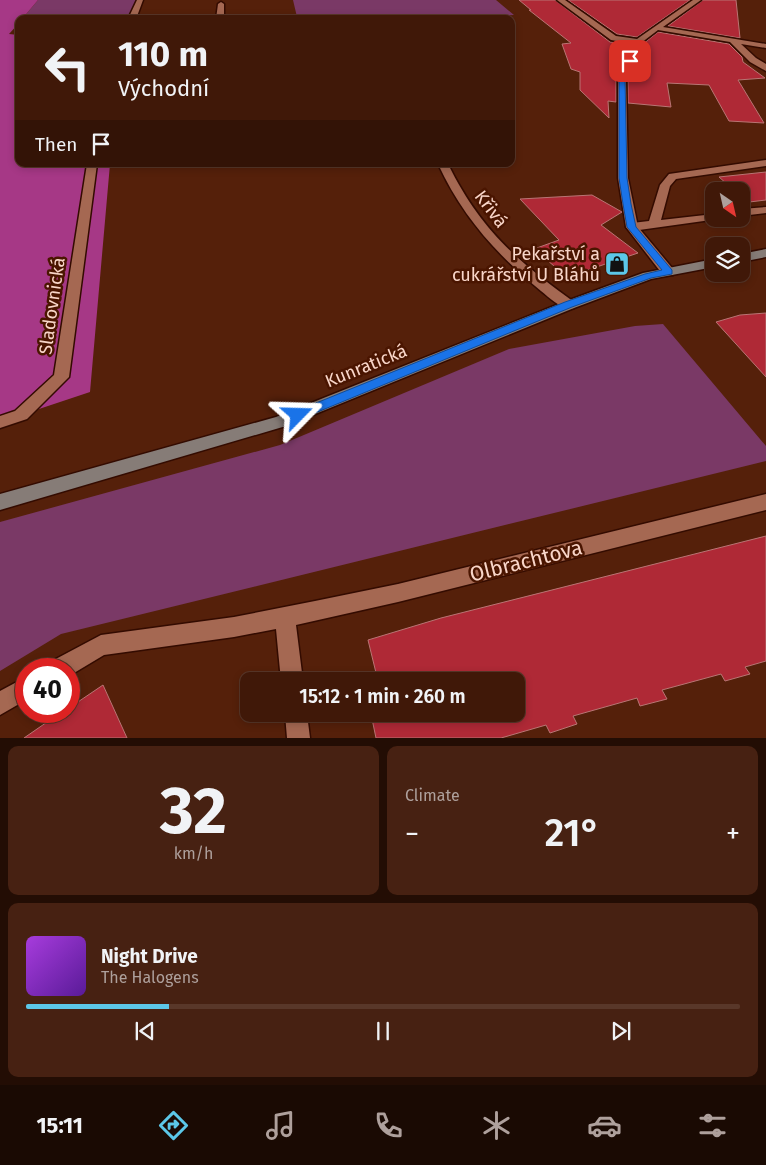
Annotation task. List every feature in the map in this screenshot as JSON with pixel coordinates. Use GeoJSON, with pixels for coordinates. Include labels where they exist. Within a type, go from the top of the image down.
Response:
{"type":"FeatureCollection","features":[{"type":"Feature","properties":{"kind":"street"},"geometry":{"type":"LineString","coordinates":[[134,15],[140,0]]}},
{"type":"Feature","properties":{"kind":"street"},"geometry":{"type":"LineString","coordinates":[[560,0],[614,38],[638,42]]}},
{"type":"Feature","properties":{"kind":"street"},"geometry":{"type":"LineString","coordinates":[[668,272],[632,227],[623,178],[622,79],[638,42],[698,0]]}},
{"type":"Feature","properties":{"kind":"street"},"geometry":{"type":"LineString","coordinates":[[220,15],[221,4]]}},
{"type":"Feature","properties":{"kind":"street"},"geometry":{"type":"LineString","coordinates":[[656,28],[766,46]]}},
{"type":"Feature","properties":{"kind":"street"},"geometry":{"type":"LineString","coordinates":[[733,41],[753,60],[766,68]]}},
{"type":"Feature","properties":{"kind":"street"},"geometry":{"type":"LineString","coordinates":[[654,224],[665,185],[673,176],[766,163]]}},
{"type":"Feature","properties":{"kind":"street","name":"Sladovnická"},"geometry":{"type":"LineString","coordinates":[[0,422],[21,415],[61,376],[92,167]]}},
{"type":"Feature","properties":{"kind":"street","name":"Křivá"},"geometry":{"type":"LineString","coordinates":[[444,167],[452,186],[468,211],[500,250],[569,305]]}},
{"type":"Feature","properties":{"kind":"street"},"geometry":{"type":"LineString","coordinates":[[750,212],[766,210]]}},
{"type":"Feature","properties":{"kind":"street"},"geometry":{"type":"LineString","coordinates":[[632,227],[705,218]]}},
{"type":"Feature","properties":{"kind":"street"},"geometry":{"type":"LineString","coordinates":[[750,256],[766,253]]}},
{"type":"Feature","properties":{"kind":"street","name":"Kunratická"},"geometry":{"type":"LineString","coordinates":[[0,502],[280,422],[569,305],[648,276],[705,265]]}},
{"type":"Feature","properties":{"kind":"street","name":"Olbrachtova"},"geometry":{"type":"LineString","coordinates":[[79,658],[101,645],[234,628],[285,618],[398,593],[766,502]]}},
{"type":"Feature","properties":{"kind":"street"},"geometry":{"type":"LineString","coordinates":[[285,618],[291,672]]}},
{"type":"Feature","properties":{"kind":"street"},"geometry":{"type":"LineString","coordinates":[[0,704],[15,695]]}},
{"type":"Feature","properties":{"kind":"street"},"geometry":{"type":"LineString","coordinates":[[297,722],[299,738]]}},
{"type":"Feature","properties":{"kind":"shaded area"},"geometry":{"type":"Polygon","coordinates":[[[0,0],[38,0],[25,15],[15,15],[15,27],[9,34],[15,35],[15,167],[110,167],[90,392],[0,422],[0,0]]]}},
{"type":"Feature","properties":{"kind":"shaded area"},"geometry":{"type":"Polygon","coordinates":[[[38,0],[138,0],[131,15],[25,15],[38,0]]]}},
{"type":"Feature","properties":{"kind":"shaded area"},"geometry":{"type":"Polygon","coordinates":[[[293,0],[496,0],[514,15],[297,15],[293,0]]]}},
{"type":"Feature","properties":{"kind":"shaded area"},"geometry":{"type":"Polygon","coordinates":[[[663,324],[766,446],[766,461],[61,634],[21,658],[15,658],[15,662],[0,671],[0,522],[280,445],[509,349],[635,326],[663,324]]]}},
{"type":"Feature","properties":{"kind":"building"},"geometry":{"type":"Polygon","coordinates":[[[519,0],[555,0],[610,42],[630,45],[616,78],[616,102],[608,101],[609,118],[580,90],[580,72],[571,69],[562,44],[571,43],[519,0]]]}},
{"type":"Feature","properties":{"kind":"building"},"geometry":{"type":"Polygon","coordinates":[[[568,0],[690,0],[637,37],[617,34],[568,0]]]}},
{"type":"Feature","properties":{"kind":"building"},"geometry":{"type":"Polygon","coordinates":[[[703,0],[736,0],[740,38],[668,26],[703,0]]]}},
{"type":"Feature","properties":{"kind":"building"},"geometry":{"type":"Polygon","coordinates":[[[658,32],[729,44],[742,57],[743,62],[765,78],[738,80],[764,123],[729,121],[709,85],[667,83],[671,107],[628,103],[628,79],[643,44],[658,32]]]}},
{"type":"Feature","properties":{"kind":"building"},"geometry":{"type":"Polygon","coordinates":[[[766,172],[766,200],[750,202],[750,182],[725,182],[719,177],[766,172]]]}},
{"type":"Feature","properties":{"kind":"building"},"geometry":{"type":"Polygon","coordinates":[[[592,195],[622,212],[601,225],[638,253],[567,277],[534,249],[559,240],[520,199],[592,195]]]}},
{"type":"Feature","properties":{"kind":"building"},"geometry":{"type":"Polygon","coordinates":[[[766,313],[766,377],[716,322],[740,315],[766,313]]]}},
{"type":"Feature","properties":{"kind":"building"},"geometry":{"type":"Polygon","coordinates":[[[766,536],[766,661],[745,667],[750,674],[725,681],[721,674],[662,690],[667,699],[640,706],[637,698],[573,716],[577,724],[550,733],[546,725],[501,738],[376,738],[373,722],[525,722],[525,672],[376,672],[368,640],[441,618],[766,536]]]}},
{"type":"Feature","properties":{"kind":"building"},"geometry":{"type":"Polygon","coordinates":[[[103,685],[127,738],[24,738],[46,723],[80,723],[80,701],[103,685]]]}},
{"type":"Feature","properties":{"kind":"place","name":"Pekařství a cukrářství U Bláhů"},"geometry":{"type":"Point","coordinates":[617,264]}},
{"type":"Feature","properties":{"kind":"route"},"geometry":{"type":"LineString","coordinates":[[298,415],[569,305],[648,276],[668,272],[632,227],[627,204],[623,178],[622,79],[630,61]]}}]}
